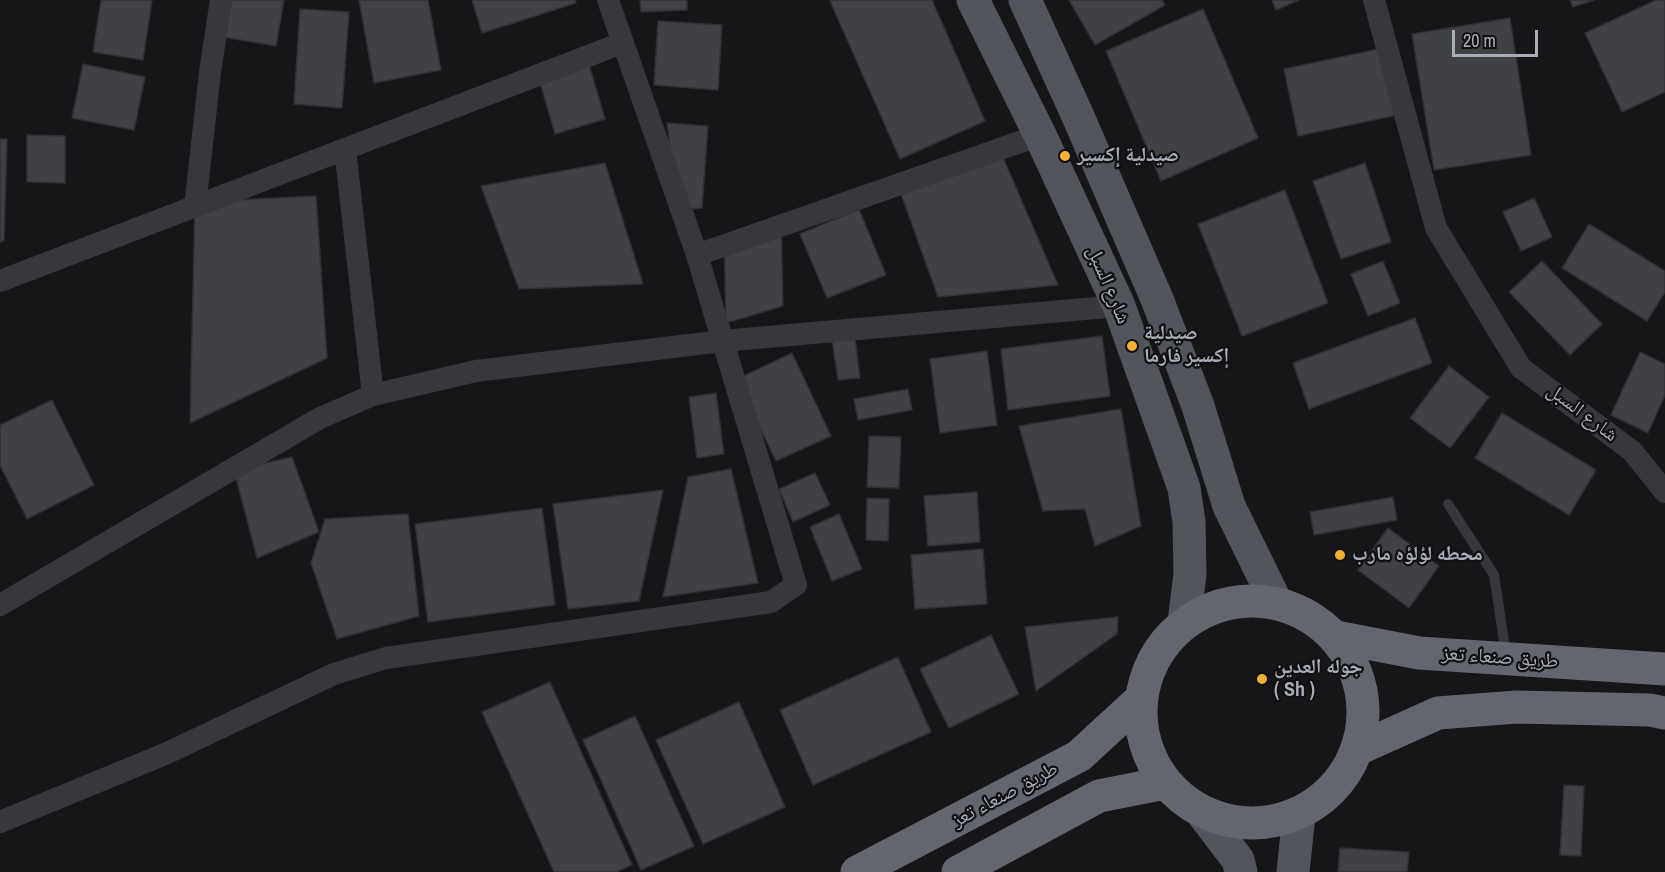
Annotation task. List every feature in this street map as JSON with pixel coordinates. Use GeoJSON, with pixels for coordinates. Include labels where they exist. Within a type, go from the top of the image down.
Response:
{"type":"FeatureCollection","features":[{"type":"Feature","properties":{"kind":"highway"},"geometry":{"type":"LineString","coordinates":[[1244,600],[1276,602],[1308,615],[1336,638],[1355,668],[1364,708],[1358,749],[1345,776],[1325,798],[1299,814],[1251,825],[1203,814],[1165,783],[1149,758],[1141,730],[1141,699],[1148,670],[1163,644],[1184,622],[1213,607],[1244,600]]}},
{"type":"Feature","properties":{"kind":"highway","name":"طريق صنعاء تعز"},"geometry":{"type":"LineString","coordinates":[[1336,638],[1419,653],[1665,669]]}},
{"type":"Feature","properties":{"kind":"highway","name":"طريق صنعاء تعز"},"geometry":{"type":"LineString","coordinates":[[857,872],[1079,756],[1141,699]]}},
{"type":"Feature","properties":{"kind":"highway"},"geometry":{"type":"LineString","coordinates":[[1358,749],[1438,713],[1517,707],[1650,710],[1665,713]]}},
{"type":"Feature","properties":{"kind":"highway"},"geometry":{"type":"LineString","coordinates":[[958,872],[1100,796],[1165,783]]}},
{"type":"Feature","properties":{"kind":"main road","name":"شارع السبل"},"geometry":{"type":"LineString","coordinates":[[973,0],[1040,135],[1119,306],[1184,488],[1189,522],[1190,574],[1184,622]]}},
{"type":"Feature","properties":{"kind":"main road","name":"شارع السبل"},"geometry":{"type":"LineString","coordinates":[[1024,0],[1077,114],[1157,299],[1198,406],[1229,506],[1276,602]]}},
{"type":"Feature","properties":{"kind":"main road"},"geometry":{"type":"LineString","coordinates":[[1203,814],[1238,861],[1241,872]]}},
{"type":"Feature","properties":{"kind":"main road"},"geometry":{"type":"LineString","coordinates":[[1293,872],[1299,814]]}},
{"type":"Feature","properties":{"kind":"street"},"geometry":{"type":"LineString","coordinates":[[195,207],[210,72],[221,0]]}},
{"type":"Feature","properties":{"kind":"street"},"geometry":{"type":"LineString","coordinates":[[0,822],[165,754],[334,675],[386,658],[771,602],[795,585],[697,255],[608,0]]}},
{"type":"Feature","properties":{"kind":"street","name":"شارع السبل"},"geometry":{"type":"LineString","coordinates":[[1374,0],[1436,228],[1521,368],[1632,451],[1665,492]]}},
{"type":"Feature","properties":{"kind":"street"},"geometry":{"type":"LineString","coordinates":[[0,281],[622,43]]}},
{"type":"Feature","properties":{"kind":"street"},"geometry":{"type":"LineString","coordinates":[[697,255],[1040,135]]}},
{"type":"Feature","properties":{"kind":"street"},"geometry":{"type":"LineString","coordinates":[[345,149],[373,395]]}},
{"type":"Feature","properties":{"kind":"street"},"geometry":{"type":"LineString","coordinates":[[0,605],[320,418],[373,395],[476,371],[722,341],[1119,306]]}},
{"type":"Feature","properties":{"kind":"lane"},"geometry":{"type":"LineString","coordinates":[[1448,504],[1494,575],[1506,659]]}},
{"type":"Feature","properties":{"kind":"building"},"geometry":{"type":"Polygon","coordinates":[[[101,0],[152,0],[143,60],[93,52],[101,0]]]}},
{"type":"Feature","properties":{"kind":"building"},"geometry":{"type":"Polygon","coordinates":[[[217,0],[284,0],[276,46],[211,35],[217,0]]]}},
{"type":"Feature","properties":{"kind":"building"},"geometry":{"type":"Polygon","coordinates":[[[359,0],[428,0],[441,70],[374,83],[359,0]]]}},
{"type":"Feature","properties":{"kind":"building"},"geometry":{"type":"Polygon","coordinates":[[[472,0],[575,0],[576,3],[482,33],[472,0]]]}},
{"type":"Feature","properties":{"kind":"building"},"geometry":{"type":"Polygon","coordinates":[[[640,0],[687,0],[687,10],[641,12],[640,0]]]}},
{"type":"Feature","properties":{"kind":"building"},"geometry":{"type":"Polygon","coordinates":[[[932,0],[985,121],[900,159],[830,1],[932,0]]]}},
{"type":"Feature","properties":{"kind":"building"},"geometry":{"type":"Polygon","coordinates":[[[1069,0],[1162,0],[1165,5],[1095,45],[1069,0]]]}},
{"type":"Feature","properties":{"kind":"building"},"geometry":{"type":"Polygon","coordinates":[[[1272,0],[1299,0],[1276,10],[1272,0]]]}},
{"type":"Feature","properties":{"kind":"building"},"geometry":{"type":"Polygon","coordinates":[[[1570,0],[1594,0],[1573,7],[1570,0]]]}},
{"type":"Feature","properties":{"kind":"building"},"geometry":{"type":"Polygon","coordinates":[[[1656,0],[1665,0],[1665,92],[1622,112],[1585,33],[1656,0]]]}},
{"type":"Feature","properties":{"kind":"building"},"geometry":{"type":"Polygon","coordinates":[[[300,9],[349,12],[342,108],[294,104],[300,9]]]}},
{"type":"Feature","properties":{"kind":"building"},"geometry":{"type":"Polygon","coordinates":[[[1203,9],[1258,138],[1161,181],[1106,51],[1203,9]]]}},
{"type":"Feature","properties":{"kind":"building"},"geometry":{"type":"Polygon","coordinates":[[[1510,18],[1531,155],[1434,170],[1412,34],[1510,18]]]}},
{"type":"Feature","properties":{"kind":"building"},"geometry":{"type":"Polygon","coordinates":[[[658,21],[722,25],[718,90],[654,85],[658,21]]]}},
{"type":"Feature","properties":{"kind":"building"},"geometry":{"type":"Polygon","coordinates":[[[1388,47],[1402,114],[1298,136],[1284,69],[1388,47]]]}},
{"type":"Feature","properties":{"kind":"building"},"geometry":{"type":"Polygon","coordinates":[[[586,54],[605,119],[555,134],[536,69],[586,54]]]}},
{"type":"Feature","properties":{"kind":"building"},"geometry":{"type":"Polygon","coordinates":[[[83,64],[145,77],[134,130],[72,118],[83,64]]]}},
{"type":"Feature","properties":{"kind":"building"},"geometry":{"type":"Polygon","coordinates":[[[667,123],[708,126],[702,208],[678,210],[667,123]]]}},
{"type":"Feature","properties":{"kind":"building"},"geometry":{"type":"Polygon","coordinates":[[[27,135],[65,136],[65,183],[27,182],[27,135]]]}},
{"type":"Feature","properties":{"kind":"building"},"geometry":{"type":"Polygon","coordinates":[[[0,139],[7,139],[4,240],[0,242],[0,139]]]}},
{"type":"Feature","properties":{"kind":"building"},"geometry":{"type":"Polygon","coordinates":[[[999,148],[1058,285],[938,297],[900,191],[999,148]]]}},
{"type":"Feature","properties":{"kind":"building"},"geometry":{"type":"Polygon","coordinates":[[[605,163],[643,284],[519,289],[481,186],[605,163]]]}},
{"type":"Feature","properties":{"kind":"building"},"geometry":{"type":"Polygon","coordinates":[[[1365,163],[1391,242],[1341,259],[1313,181],[1365,163]]]}},
{"type":"Feature","properties":{"kind":"building"},"geometry":{"type":"Polygon","coordinates":[[[1285,190],[1328,303],[1242,336],[1198,224],[1285,190]]]}},
{"type":"Feature","properties":{"kind":"building"},"geometry":{"type":"Polygon","coordinates":[[[316,196],[327,358],[190,423],[195,202],[316,196]]]}},
{"type":"Feature","properties":{"kind":"building"},"geometry":{"type":"Polygon","coordinates":[[[1534,198],[1552,237],[1521,251],[1503,212],[1534,198]]]}},
{"type":"Feature","properties":{"kind":"building"},"geometry":{"type":"Polygon","coordinates":[[[859,209],[886,275],[827,298],[800,234],[859,209]]]}},
{"type":"Feature","properties":{"kind":"building"},"geometry":{"type":"Polygon","coordinates":[[[781,217],[783,306],[726,323],[724,235],[781,217]]]}},
{"type":"Feature","properties":{"kind":"building"},"geometry":{"type":"Polygon","coordinates":[[[1589,224],[1665,271],[1665,292],[1647,321],[1562,268],[1589,224]]]}},
{"type":"Feature","properties":{"kind":"building"},"geometry":{"type":"Polygon","coordinates":[[[1383,261],[1400,303],[1368,316],[1351,274],[1383,261]]]}},
{"type":"Feature","properties":{"kind":"building"},"geometry":{"type":"Polygon","coordinates":[[[1542,261],[1602,324],[1570,355],[1509,292],[1542,261]]]}},
{"type":"Feature","properties":{"kind":"building"},"geometry":{"type":"Polygon","coordinates":[[[1415,318],[1432,363],[1309,409],[1293,363],[1415,318]]]}},
{"type":"Feature","properties":{"kind":"building"},"geometry":{"type":"Polygon","coordinates":[[[854,330],[860,378],[838,380],[831,333],[854,330]]]}},
{"type":"Feature","properties":{"kind":"building"},"geometry":{"type":"Polygon","coordinates":[[[1102,336],[1110,396],[1008,410],[1001,349],[1102,336]]]}},
{"type":"Feature","properties":{"kind":"building"},"geometry":{"type":"Polygon","coordinates":[[[987,351],[997,425],[940,433],[930,359],[987,351]]]}},
{"type":"Feature","properties":{"kind":"building"},"geometry":{"type":"Polygon","coordinates":[[[1640,352],[1665,364],[1665,395],[1648,433],[1611,415],[1640,352]]]}},
{"type":"Feature","properties":{"kind":"building"},"geometry":{"type":"Polygon","coordinates":[[[792,353],[831,436],[776,461],[737,379],[792,353]]]}},
{"type":"Feature","properties":{"kind":"building"},"geometry":{"type":"Polygon","coordinates":[[[1449,366],[1489,397],[1450,448],[1410,418],[1449,366]]]}},
{"type":"Feature","properties":{"kind":"building"},"geometry":{"type":"Polygon","coordinates":[[[908,389],[912,410],[858,420],[854,399],[908,389]]]}},
{"type":"Feature","properties":{"kind":"building"},"geometry":{"type":"Polygon","coordinates":[[[716,393],[724,454],[697,458],[689,397],[716,393]]]}},
{"type":"Feature","properties":{"kind":"building"},"geometry":{"type":"Polygon","coordinates":[[[52,400],[94,485],[27,519],[0,465],[0,425],[52,400]]]}},
{"type":"Feature","properties":{"kind":"building"},"geometry":{"type":"Polygon","coordinates":[[[1121,409],[1141,526],[1095,546],[1085,509],[1043,511],[1019,426],[1121,409]]]}},
{"type":"Feature","properties":{"kind":"building"},"geometry":{"type":"Polygon","coordinates":[[[1502,413],[1596,470],[1569,515],[1475,458],[1502,413]]]}},
{"type":"Feature","properties":{"kind":"building"},"geometry":{"type":"Polygon","coordinates":[[[869,436],[901,437],[899,488],[867,487],[869,436]]]}},
{"type":"Feature","properties":{"kind":"building"},"geometry":{"type":"Polygon","coordinates":[[[292,457],[319,532],[257,558],[234,470],[292,457]]]}},
{"type":"Feature","properties":{"kind":"building"},"geometry":{"type":"Polygon","coordinates":[[[731,469],[758,583],[663,597],[688,477],[731,469]]]}},
{"type":"Feature","properties":{"kind":"building"},"geometry":{"type":"Polygon","coordinates":[[[815,473],[830,505],[793,522],[779,489],[815,473]]]}},
{"type":"Feature","properties":{"kind":"building"},"geometry":{"type":"Polygon","coordinates":[[[663,490],[639,601],[568,609],[553,504],[663,490]]]}},
{"type":"Feature","properties":{"kind":"building"},"geometry":{"type":"Polygon","coordinates":[[[977,492],[980,542],[928,546],[924,496],[977,492]]]}},
{"type":"Feature","properties":{"kind":"building"},"geometry":{"type":"Polygon","coordinates":[[[1393,497],[1397,520],[1314,535],[1310,512],[1393,497]]]}},
{"type":"Feature","properties":{"kind":"building"},"geometry":{"type":"Polygon","coordinates":[[[867,498],[889,499],[888,541],[866,540],[867,498]]]}},
{"type":"Feature","properties":{"kind":"building"},"geometry":{"type":"Polygon","coordinates":[[[542,508],[555,605],[428,622],[415,524],[542,508]]]}},
{"type":"Feature","properties":{"kind":"building"},"geometry":{"type":"Polygon","coordinates":[[[408,514],[419,616],[337,639],[311,563],[325,519],[408,514]]]}},
{"type":"Feature","properties":{"kind":"building"},"geometry":{"type":"Polygon","coordinates":[[[839,514],[862,569],[832,581],[810,527],[839,514]]]}},
{"type":"Feature","properties":{"kind":"building"},"geometry":{"type":"Polygon","coordinates":[[[1388,528],[1439,566],[1409,608],[1358,570],[1388,528]]]}},
{"type":"Feature","properties":{"kind":"building"},"geometry":{"type":"Polygon","coordinates":[[[983,549],[987,604],[915,609],[911,555],[983,549]]]}},
{"type":"Feature","properties":{"kind":"building"},"geometry":{"type":"Polygon","coordinates":[[[1118,617],[1117,634],[1036,691],[1025,627],[1118,617]]]}},
{"type":"Feature","properties":{"kind":"building"},"geometry":{"type":"Polygon","coordinates":[[[991,635],[1019,694],[949,728],[920,669],[991,635]]]}},
{"type":"Feature","properties":{"kind":"building"},"geometry":{"type":"Polygon","coordinates":[[[898,657],[931,732],[813,785],[780,710],[898,657]]]}},
{"type":"Feature","properties":{"kind":"building"},"geometry":{"type":"Polygon","coordinates":[[[550,682],[632,865],[616,872],[554,872],[482,712],[550,682]]]}},
{"type":"Feature","properties":{"kind":"building"},"geometry":{"type":"Polygon","coordinates":[[[739,702],[785,807],[703,844],[656,740],[739,702]]]}},
{"type":"Feature","properties":{"kind":"building"},"geometry":{"type":"Polygon","coordinates":[[[635,716],[694,846],[641,870],[583,740],[635,716]]]}},
{"type":"Feature","properties":{"kind":"building"},"geometry":{"type":"Polygon","coordinates":[[[1564,785],[1584,786],[1581,856],[1560,855],[1564,785]]]}},
{"type":"Feature","properties":{"kind":"building"},"geometry":{"type":"Polygon","coordinates":[[[1340,848],[1409,852],[1407,872],[1338,872],[1340,848]]]}},
{"type":"Feature","properties":{"kind":"place","name":"صيدلية إكسير"},"geometry":{"type":"Point","coordinates":[1065,156]}},
{"type":"Feature","properties":{"kind":"place","name":"صيدلية إكسير فارما"},"geometry":{"type":"Point","coordinates":[1132,346]}},
{"type":"Feature","properties":{"kind":"place","name":"محطه لؤلؤه مارب"},"geometry":{"type":"Point","coordinates":[1340,555]}},
{"type":"Feature","properties":{"kind":"place","name":"جوله العدين ( Sh )"},"geometry":{"type":"Point","coordinates":[1262,679]}}]}
